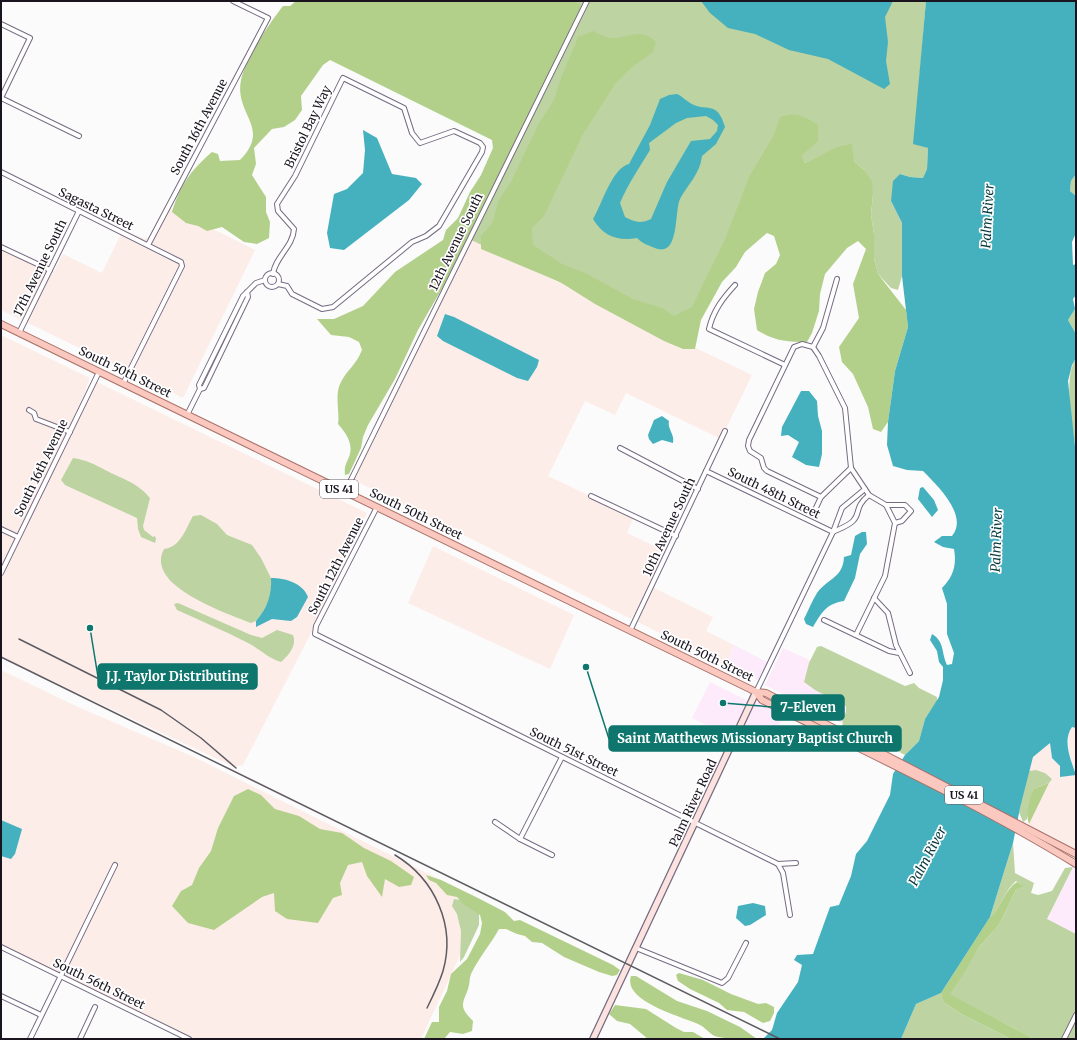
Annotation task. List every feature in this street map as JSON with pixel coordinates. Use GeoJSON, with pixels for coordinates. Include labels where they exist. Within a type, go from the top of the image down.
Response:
{"type":"FeatureCollection","features":[{"type":"Feature","properties":{"kind":"main road","name":"South 50th Street"},"geometry":{"type":"LineString","coordinates":[[1,324],[756,692],[762,700],[892,760],[1033,835],[1076,854]]}},
{"type":"Feature","properties":{"kind":"main road","name":"South 50th Street"},"geometry":{"type":"LineString","coordinates":[[1033,835],[1076,864]]}},
{"type":"Feature","properties":{"kind":"street","name":"South 16th Avenue"},"geometry":{"type":"LineString","coordinates":[[148,245],[268,18],[233,1]]}},
{"type":"Feature","properties":{"kind":"street","name":"12th Avenue South"},"geometry":{"type":"LineString","coordinates":[[345,492],[587,1]]}},
{"type":"Feature","properties":{"kind":"street"},"geometry":{"type":"LineString","coordinates":[[1,24],[30,38],[1,98],[79,136]]}},
{"type":"Feature","properties":{"kind":"street","name":"Bristol Bay Way"},"geometry":{"type":"LineString","coordinates":[[273,274],[280,258],[288,248],[294,235],[294,229],[278,211],[277,204],[295,176],[343,78],[404,108],[412,133],[420,143],[454,131],[480,143],[483,147],[482,152],[439,226],[426,236],[412,242],[333,307],[322,309],[292,294],[287,286],[278,284]]}},
{"type":"Feature","properties":{"kind":"street","name":"Sagasta Street"},"geometry":{"type":"LineString","coordinates":[[1,172],[148,245],[182,264],[123,384]]}},
{"type":"Feature","properties":{"kind":"street","name":"17th Avenue South"},"geometry":{"type":"LineString","coordinates":[[19,333],[78,211]]}},
{"type":"Feature","properties":{"kind":"street"},"geometry":{"type":"LineString","coordinates":[[1,247],[50,270]]}},
{"type":"Feature","properties":{"kind":"street"},"geometry":{"type":"LineString","coordinates":[[188,415],[200,389],[204,388],[224,349],[248,297],[247,292],[256,283],[265,280],[267,276],[273,274],[278,277],[278,284],[275,287],[270,287],[267,285],[265,280]]}},
{"type":"Feature","properties":{"kind":"street"},"geometry":{"type":"LineString","coordinates":[[813,348],[823,328],[837,279]]}},
{"type":"Feature","properties":{"kind":"street"},"geometry":{"type":"LineString","coordinates":[[735,285],[722,299],[711,319],[709,328],[785,365]]}},
{"type":"Feature","properties":{"kind":"street"},"geometry":{"type":"LineString","coordinates":[[821,497],[767,471],[764,468],[761,458],[750,451],[748,446],[749,440],[785,365],[797,345],[802,344],[813,348],[845,408],[851,468],[865,490],[869,495],[886,505],[905,505],[911,511],[902,521],[895,523]]}},
{"type":"Feature","properties":{"kind":"street","name":"South 16th Avenue"},"geometry":{"type":"LineString","coordinates":[[1,572],[99,372]]}},
{"type":"Feature","properties":{"kind":"street"},"geometry":{"type":"LineString","coordinates":[[28,410],[34,413],[36,419],[70,432]]}},
{"type":"Feature","properties":{"kind":"street","name":"10th Avenue South"},"geometry":{"type":"LineString","coordinates":[[630,631],[725,431]]}},
{"type":"Feature","properties":{"kind":"street"},"geometry":{"type":"LineString","coordinates":[[620,448],[698,489]]}},
{"type":"Feature","properties":{"kind":"street"},"geometry":{"type":"LineString","coordinates":[[814,512],[821,497],[851,468]]}},
{"type":"Feature","properties":{"kind":"street","name":"South 48th Street"},"geometry":{"type":"LineString","coordinates":[[706,471],[833,532]]}},
{"type":"Feature","properties":{"kind":"street","name":"Palm River Road"},"geometry":{"type":"LineString","coordinates":[[593,1039],[833,532],[839,512],[865,490]]}},
{"type":"Feature","properties":{"kind":"street"},"geometry":{"type":"LineString","coordinates":[[833,532],[852,523],[856,518],[858,508],[862,500],[869,495]]}},
{"type":"Feature","properties":{"kind":"street"},"geometry":{"type":"LineString","coordinates":[[591,496],[676,536]]}},
{"type":"Feature","properties":{"kind":"street"},"geometry":{"type":"LineString","coordinates":[[851,502],[858,508]]}},
{"type":"Feature","properties":{"kind":"street"},"geometry":{"type":"LineString","coordinates":[[856,635],[887,567],[895,523],[886,505]]}},
{"type":"Feature","properties":{"kind":"street","name":"South 12th Avenue"},"geometry":{"type":"LineString","coordinates":[[315,634],[316,626],[377,507]]}},
{"type":"Feature","properties":{"kind":"street"},"geometry":{"type":"LineString","coordinates":[[1,529],[18,538]]}},
{"type":"Feature","properties":{"kind":"street"},"geometry":{"type":"LineString","coordinates":[[874,598],[888,613],[899,653],[910,673]]}},
{"type":"Feature","properties":{"kind":"street"},"geometry":{"type":"LineString","coordinates":[[824,620],[889,651],[899,653]]}},
{"type":"Feature","properties":{"kind":"street","name":"South 51st Street"},"geometry":{"type":"LineString","coordinates":[[315,634],[778,864]]}},
{"type":"Feature","properties":{"kind":"street"},"geometry":{"type":"LineString","coordinates":[[520,839],[562,757]]}},
{"type":"Feature","properties":{"kind":"street"},"geometry":{"type":"LineString","coordinates":[[495,822],[520,839],[552,855]]}},
{"type":"Feature","properties":{"kind":"street"},"geometry":{"type":"LineString","coordinates":[[790,915],[783,873],[778,864],[796,863]]}},
{"type":"Feature","properties":{"kind":"street"},"geometry":{"type":"LineString","coordinates":[[30,1039],[115,865]]}},
{"type":"Feature","properties":{"kind":"street"},"geometry":{"type":"LineString","coordinates":[[636,948],[722,982],[728,978],[746,943]]}},
{"type":"Feature","properties":{"kind":"street","name":"South 56th Street"},"geometry":{"type":"LineString","coordinates":[[1,947],[189,1039]]}},
{"type":"Feature","properties":{"kind":"street"},"geometry":{"type":"LineString","coordinates":[[1,996],[41,1015]]}},
{"type":"Feature","properties":{"kind":"street"},"geometry":{"type":"LineString","coordinates":[[80,1039],[95,1006]]}},
{"type":"Feature","properties":{"kind":"street"},"geometry":{"type":"LineString","coordinates":[[1064,1039],[1076,1015]]}},
{"type":"Feature","properties":{"kind":"shaded area"},"geometry":{"type":"Polygon","coordinates":[[[165,205],[255,250],[183,398],[1,310],[1,246],[54,272],[63,254],[102,273],[123,230],[145,239],[149,237],[165,205]]]}},
{"type":"Feature","properties":{"kind":"shaded area"},"geometry":{"type":"Polygon","coordinates":[[[469,239],[752,375],[721,439],[626,393],[615,415],[585,401],[548,476],[634,517],[627,533],[667,552],[631,619],[354,480],[469,239]]]}},
{"type":"Feature","properties":{"kind":"shaded area"},"geometry":{"type":"Polygon","coordinates":[[[1,335],[90,378],[71,428],[18,536],[1,528],[1,335]]]}},
{"type":"Feature","properties":{"kind":"shaded area"},"geometry":{"type":"Polygon","coordinates":[[[97,382],[367,513],[311,633],[243,765],[234,767],[1,657],[1,577],[97,382]]]}},
{"type":"Feature","properties":{"kind":"shaded area"},"geometry":{"type":"Polygon","coordinates":[[[1,530],[17,538],[1,570],[1,530]]]}},
{"type":"Feature","properties":{"kind":"shaded area"},"geometry":{"type":"Polygon","coordinates":[[[433,546],[574,615],[550,669],[408,603],[433,546]]]}},
{"type":"Feature","properties":{"kind":"shaded area"},"geometry":{"type":"Polygon","coordinates":[[[652,587],[713,617],[706,631],[734,645],[726,666],[638,622],[652,587]]]}},
{"type":"Feature","properties":{"kind":"shaded area"},"geometry":{"type":"Polygon","coordinates":[[[734,645],[767,662],[758,680],[726,666],[734,645]]]}},
{"type":"Feature","properties":{"kind":"shaded area"},"geometry":{"type":"Polygon","coordinates":[[[783,648],[814,662],[850,704],[841,723],[765,685],[783,648]]]}},
{"type":"Feature","properties":{"kind":"shaded area"},"geometry":{"type":"Polygon","coordinates":[[[1,670],[78,707],[194,757],[485,902],[421,1039],[191,1039],[1,944],[1,670]]]}},
{"type":"Feature","properties":{"kind":"shaded area"},"geometry":{"type":"Polygon","coordinates":[[[710,682],[748,701],[732,738],[692,718],[710,682]]]}},
{"type":"Feature","properties":{"kind":"shaded area"},"geometry":{"type":"Polygon","coordinates":[[[753,700],[784,716],[767,744],[739,731],[753,700]]]}},
{"type":"Feature","properties":{"kind":"shaded area"},"geometry":{"type":"Polygon","coordinates":[[[1072,727],[1076,728],[1076,775],[1069,753],[1068,733],[1072,727]]]}},
{"type":"Feature","properties":{"kind":"shaded area"},"geometry":{"type":"Polygon","coordinates":[[[1050,743],[1052,758],[1060,766],[1076,775],[1076,856],[1030,833],[1029,824],[1045,789],[1052,779],[1045,773],[1036,770],[1029,771],[1033,757],[1050,743]]]}},
{"type":"Feature","properties":{"kind":"shaded area"},"geometry":{"type":"Polygon","coordinates":[[[1073,867],[1076,869],[1076,934],[1047,920],[1073,867]]]}},
{"type":"Feature","properties":{"kind":"green space"},"geometry":{"type":"Polygon","coordinates":[[[296,1],[574,1],[580,4],[581,9],[444,285],[418,330],[395,379],[368,425],[363,437],[361,448],[349,474],[345,475],[345,468],[351,448],[344,431],[338,424],[338,392],[343,378],[357,360],[362,350],[359,342],[349,337],[331,335],[317,319],[334,319],[363,306],[395,272],[443,240],[446,230],[458,218],[470,192],[481,175],[493,148],[492,140],[330,60],[323,65],[301,96],[302,110],[295,120],[284,127],[272,129],[254,148],[256,164],[252,175],[266,197],[266,212],[270,222],[269,238],[257,244],[244,242],[222,227],[207,231],[198,226],[186,223],[172,212],[183,186],[192,172],[212,152],[218,154],[220,161],[240,160],[249,149],[253,138],[253,129],[242,103],[240,92],[241,80],[253,51],[277,13],[283,6],[290,6],[296,1]]]}},
{"type":"Feature","properties":{"kind":"green space"},"geometry":{"type":"Polygon","coordinates":[[[333,1],[926,1],[914,143],[928,148],[927,169],[923,178],[910,177],[900,174],[891,201],[902,223],[902,276],[898,290],[891,288],[878,274],[874,258],[874,234],[871,215],[873,194],[864,170],[854,161],[835,149],[805,163],[800,156],[797,130],[687,343],[469,239],[534,104],[331,4],[333,1]]]}},
{"type":"Feature","properties":{"kind":"green space"},"geometry":{"type":"Polygon","coordinates":[[[593,31],[611,38],[640,34],[650,37],[656,42],[653,52],[631,68],[615,84],[582,136],[544,216],[532,228],[533,245],[562,264],[587,274],[633,299],[662,308],[674,316],[692,307],[726,237],[749,177],[774,135],[780,117],[790,114],[799,115],[808,119],[818,125],[818,141],[801,156],[805,163],[837,147],[852,144],[854,161],[864,170],[872,181],[873,194],[871,215],[874,234],[874,258],[878,274],[906,310],[908,327],[895,371],[888,422],[881,432],[873,429],[868,407],[853,374],[842,362],[839,347],[859,318],[853,284],[866,249],[858,241],[847,248],[825,274],[820,294],[819,311],[812,333],[807,342],[793,342],[769,337],[757,330],[754,309],[758,292],[765,273],[776,264],[780,255],[774,236],[767,233],[745,252],[736,267],[722,282],[701,320],[695,349],[683,349],[664,341],[595,304],[560,282],[481,249],[481,236],[492,223],[499,200],[511,182],[538,125],[554,100],[561,78],[578,37],[593,31]]]}},
{"type":"Feature","properties":{"kind":"green space"},"geometry":{"type":"Polygon","coordinates":[[[1076,174],[1076,196],[1070,191],[1071,181],[1076,174]]]}},
{"type":"Feature","properties":{"kind":"green space"},"geometry":{"type":"Polygon","coordinates":[[[1076,309],[1076,334],[1068,320],[1076,309]]]}},
{"type":"Feature","properties":{"kind":"green space"},"geometry":{"type":"Polygon","coordinates":[[[1076,358],[1076,456],[1069,391],[1072,367],[1076,358]]]}},
{"type":"Feature","properties":{"kind":"green space"},"geometry":{"type":"Polygon","coordinates":[[[73,458],[86,461],[129,481],[140,488],[150,498],[143,526],[144,530],[153,537],[155,536],[155,543],[141,537],[138,529],[137,518],[65,485],[61,480],[73,458]]]}},
{"type":"Feature","properties":{"kind":"green space"},"geometry":{"type":"Polygon","coordinates":[[[201,515],[217,524],[227,535],[252,545],[261,558],[271,578],[272,591],[268,602],[256,621],[251,623],[208,605],[176,586],[166,575],[161,562],[164,549],[170,548],[179,541],[193,516],[201,515]]]}},
{"type":"Feature","properties":{"kind":"green space"},"geometry":{"type":"Polygon","coordinates":[[[178,603],[251,635],[262,638],[277,630],[293,635],[293,647],[281,662],[222,630],[177,610],[174,604],[178,603]]]}},
{"type":"Feature","properties":{"kind":"green space"},"geometry":{"type":"Polygon","coordinates":[[[821,646],[905,686],[914,683],[919,688],[937,697],[937,701],[925,719],[919,741],[905,755],[857,729],[842,729],[843,721],[841,723],[846,712],[846,706],[815,690],[804,682],[809,663],[817,647],[821,646]]]}},
{"type":"Feature","properties":{"kind":"green space"},"geometry":{"type":"Polygon","coordinates":[[[1036,770],[1045,773],[1052,779],[1049,783],[1033,789],[1027,819],[1023,822],[1019,812],[1029,771],[1036,770]]]}},
{"type":"Feature","properties":{"kind":"green space"},"geometry":{"type":"Polygon","coordinates":[[[1049,783],[1029,824],[1029,802],[1033,789],[1049,783]]]}},
{"type":"Feature","properties":{"kind":"green space"},"geometry":{"type":"Polygon","coordinates":[[[248,789],[261,795],[275,809],[299,816],[320,829],[342,833],[364,848],[391,861],[414,877],[411,885],[399,887],[385,879],[382,897],[367,876],[362,862],[348,865],[340,883],[342,895],[333,898],[318,923],[287,919],[275,911],[274,893],[262,897],[214,930],[188,923],[172,906],[181,891],[192,885],[199,868],[211,851],[218,828],[234,796],[248,789]]]}},
{"type":"Feature","properties":{"kind":"green space"},"geometry":{"type":"Polygon","coordinates":[[[1013,843],[1015,873],[1034,883],[1031,893],[1038,895],[1052,891],[1065,868],[1073,867],[1047,919],[1076,934],[1076,1013],[1063,1039],[1034,1039],[949,994],[979,947],[999,925],[1016,890],[1023,886],[1016,881],[990,917],[1013,843]]]}},
{"type":"Feature","properties":{"kind":"green space"},"geometry":{"type":"Polygon","coordinates":[[[426,875],[441,880],[505,912],[514,921],[520,920],[613,965],[620,970],[617,975],[612,976],[599,972],[564,957],[542,943],[532,942],[525,936],[506,929],[499,929],[471,974],[469,987],[463,1002],[465,1012],[473,1021],[472,1031],[463,1034],[450,1032],[444,1039],[424,1039],[432,1022],[439,1022],[439,1007],[447,991],[451,974],[467,959],[480,934],[482,923],[480,915],[463,904],[457,897],[447,895],[436,883],[429,880],[426,875]]]}},
{"type":"Feature","properties":{"kind":"green space"},"geometry":{"type":"Polygon","coordinates":[[[1017,882],[1024,886],[1016,890],[999,925],[979,947],[950,994],[1034,1039],[1011,1039],[963,1015],[943,1002],[941,993],[1009,889],[1017,882]]]}},
{"type":"Feature","properties":{"kind":"green space"},"geometry":{"type":"Polygon","coordinates":[[[454,899],[460,900],[479,912],[479,925],[464,957],[460,962],[461,931],[457,914],[452,906],[454,899]]]}},
{"type":"Feature","properties":{"kind":"green space"},"geometry":{"type":"Polygon","coordinates":[[[679,973],[703,980],[731,994],[758,1004],[766,1003],[774,1007],[774,1013],[770,1021],[763,1023],[744,1012],[727,1010],[719,1003],[690,989],[678,981],[676,975],[679,973]]]}},
{"type":"Feature","properties":{"kind":"green space"},"geometry":{"type":"Polygon","coordinates":[[[631,976],[636,976],[677,1001],[707,1011],[740,1027],[757,1039],[732,1039],[715,1036],[700,1025],[656,1007],[636,994],[631,985],[631,976]]]}},
{"type":"Feature","properties":{"kind":"green space"},"geometry":{"type":"Polygon","coordinates":[[[941,993],[943,1002],[963,1015],[1011,1039],[901,1039],[916,1004],[941,993]]]}},
{"type":"Feature","properties":{"kind":"green space"},"geometry":{"type":"Polygon","coordinates":[[[615,1005],[646,1009],[676,1028],[684,1032],[693,1032],[705,1039],[648,1039],[630,1024],[617,1021],[609,1014],[615,1005]]]}},
{"type":"Feature","properties":{"kind":"green space"},"geometry":{"type":"Polygon","coordinates":[[[1076,1019],[1076,1039],[1066,1039],[1076,1019]]]}},
{"type":"Feature","properties":{"kind":"water"},"geometry":{"type":"Polygon","coordinates":[[[701,1],[893,1],[885,17],[888,42],[886,61],[890,84],[884,89],[828,59],[789,50],[755,34],[728,28],[710,13],[701,1]]]}},
{"type":"Feature","properties":{"kind":"water","name":"Palm River"},"geometry":{"type":"Polygon","coordinates":[[[926,1],[1076,1],[1076,174],[1071,181],[1070,191],[1076,196],[1076,233],[1072,242],[1073,265],[1076,264],[1076,295],[1073,299],[1075,309],[1068,320],[1076,334],[1076,358],[1072,365],[1068,381],[1076,456],[1076,728],[1072,727],[1069,732],[1068,751],[1076,775],[1060,777],[1060,766],[1052,758],[1050,743],[1033,757],[1013,843],[990,917],[941,993],[916,1004],[901,1039],[763,1039],[772,1030],[777,1013],[798,982],[802,965],[794,960],[797,955],[813,954],[830,907],[839,905],[851,876],[856,854],[867,841],[890,795],[893,774],[905,755],[919,741],[925,719],[939,697],[943,680],[943,667],[939,662],[937,651],[930,640],[932,634],[941,644],[947,665],[952,664],[954,653],[947,634],[947,604],[942,588],[949,580],[953,570],[955,560],[954,549],[943,547],[934,542],[942,536],[952,536],[956,528],[957,519],[954,510],[943,492],[923,471],[907,470],[893,466],[887,445],[888,422],[895,371],[908,327],[902,276],[902,223],[891,201],[893,181],[900,174],[910,177],[923,178],[927,169],[928,148],[913,144],[926,1]]]}},
{"type":"Feature","properties":{"kind":"water"},"geometry":{"type":"Polygon","coordinates":[[[677,94],[696,106],[715,110],[722,118],[725,127],[716,144],[702,156],[696,174],[680,199],[675,232],[669,246],[663,249],[655,248],[641,242],[637,238],[624,239],[607,234],[593,219],[617,172],[629,164],[650,125],[660,99],[669,95],[677,94]],[[706,116],[687,118],[676,123],[649,143],[650,150],[620,203],[625,217],[638,222],[644,222],[651,219],[667,182],[691,141],[710,139],[717,131],[718,125],[706,116]]]}},
{"type":"Feature","properties":{"kind":"water"},"geometry":{"type":"Polygon","coordinates":[[[363,130],[377,138],[392,174],[416,178],[422,184],[409,200],[344,250],[330,248],[327,233],[334,194],[347,189],[363,173],[365,150],[363,130]]]}},
{"type":"Feature","properties":{"kind":"water"},"geometry":{"type":"Polygon","coordinates":[[[445,314],[454,317],[539,360],[537,367],[528,381],[517,378],[443,341],[437,336],[445,314]]]}},
{"type":"Feature","properties":{"kind":"water"},"geometry":{"type":"Polygon","coordinates":[[[801,391],[809,391],[817,401],[818,416],[822,431],[822,454],[819,467],[806,465],[792,457],[799,442],[788,435],[781,436],[782,427],[801,391]]]}},
{"type":"Feature","properties":{"kind":"water"},"geometry":{"type":"Polygon","coordinates":[[[662,416],[669,421],[673,443],[662,440],[653,444],[648,435],[654,420],[662,416]]]}},
{"type":"Feature","properties":{"kind":"water"},"geometry":{"type":"Polygon","coordinates":[[[923,487],[934,500],[938,510],[932,517],[918,499],[920,488],[923,487]]]}},
{"type":"Feature","properties":{"kind":"water"},"geometry":{"type":"Polygon","coordinates":[[[862,532],[866,532],[867,544],[860,554],[855,578],[844,601],[833,604],[825,610],[813,627],[806,624],[804,619],[817,593],[838,574],[843,564],[844,557],[851,555],[855,536],[862,532]]]}},
{"type":"Feature","properties":{"kind":"water"},"geometry":{"type":"Polygon","coordinates":[[[271,578],[293,582],[306,592],[308,597],[297,617],[291,621],[272,619],[256,627],[256,621],[263,611],[270,596],[271,578]]]}},
{"type":"Feature","properties":{"kind":"water"},"geometry":{"type":"Polygon","coordinates":[[[1,820],[22,829],[15,854],[11,859],[1,856],[1,820]]]}},
{"type":"Feature","properties":{"kind":"water"},"geometry":{"type":"Polygon","coordinates":[[[753,903],[765,906],[766,915],[750,925],[745,926],[736,918],[738,906],[753,903]]]}},
{"type":"Feature","properties":{"kind":"railway"},"geometry":{"type":"LineString","coordinates":[[19,639],[161,710],[201,738],[236,768]]}},
{"type":"Feature","properties":{"kind":"railway"},"geometry":{"type":"LineString","coordinates":[[1,657],[780,1039]]}},
{"type":"Feature","properties":{"kind":"railway"},"geometry":{"type":"LineString","coordinates":[[395,855],[409,865],[431,890],[439,905],[444,921],[447,937],[443,971],[427,1008]]}},
{"type":"Feature","properties":{"kind":"place","name":"J.J. Taylor Distributing"},"geometry":{"type":"Point","coordinates":[90,628]}},
{"type":"Feature","properties":{"kind":"place","name":"Saint Matthews Missionary Baptist Church"},"geometry":{"type":"Point","coordinates":[586,667]}},
{"type":"Feature","properties":{"kind":"place","name":"7-Eleven"},"geometry":{"type":"Point","coordinates":[723,703]}}]}
